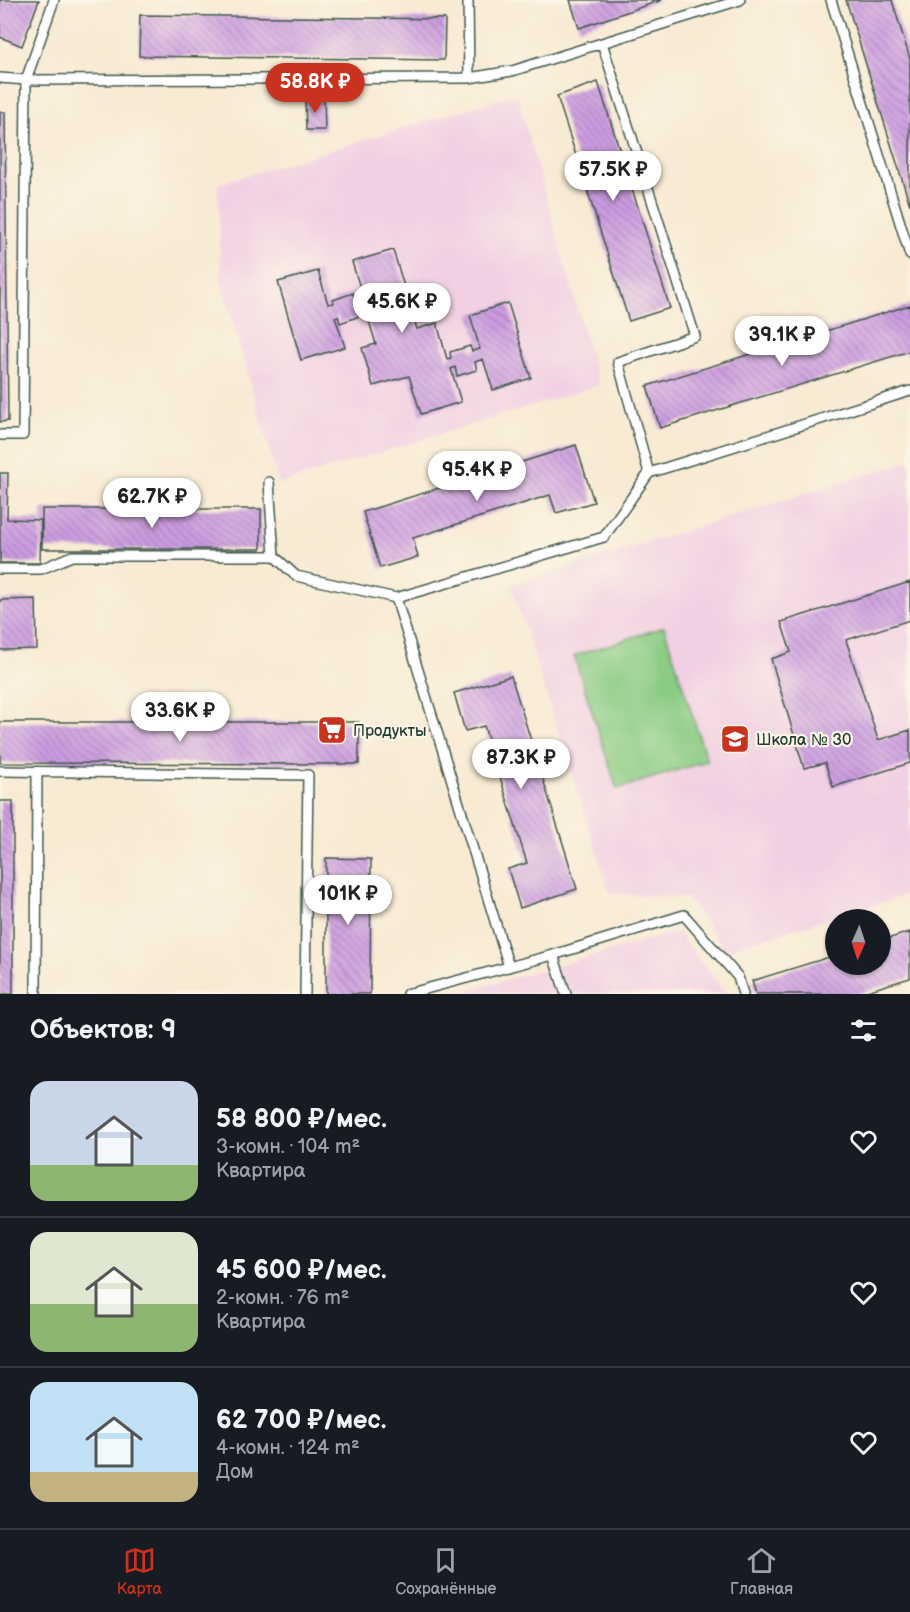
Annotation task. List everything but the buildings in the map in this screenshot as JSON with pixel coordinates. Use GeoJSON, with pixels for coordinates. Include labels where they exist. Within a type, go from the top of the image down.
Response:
{"type":"FeatureCollection","features":[{"type":"Feature","properties":{"kind":"lane"},"geometry":{"type":"LineString","coordinates":[[0,435],[23,435],[26,80],[54,0]]}},
{"type":"Feature","properties":{"kind":"lane"},"geometry":{"type":"LineString","coordinates":[[468,0],[469,78]]}},
{"type":"Feature","properties":{"kind":"lane"},"geometry":{"type":"LineString","coordinates":[[0,78],[26,80],[469,78],[512,71],[740,0]]}},
{"type":"Feature","properties":{"kind":"lane"},"geometry":{"type":"LineString","coordinates":[[831,0],[910,255]]}},
{"type":"Feature","properties":{"kind":"lane"},"geometry":{"type":"LineString","coordinates":[[602,43],[695,336],[618,362],[649,473]]}},
{"type":"Feature","properties":{"kind":"lane"},"geometry":{"type":"LineString","coordinates":[[0,569],[41,569],[72,556],[274,556],[296,576],[396,598],[604,537],[649,473],[910,392]]}},
{"type":"Feature","properties":{"kind":"lane"},"geometry":{"type":"LineString","coordinates":[[269,482],[274,556]]}},
{"type":"Feature","properties":{"kind":"lane"},"geometry":{"type":"LineString","coordinates":[[396,598],[509,967]]}},
{"type":"Feature","properties":{"kind":"lane"},"geometry":{"type":"LineString","coordinates":[[0,771],[308,775],[305,994]]}},
{"type":"Feature","properties":{"kind":"lane"},"geometry":{"type":"LineString","coordinates":[[36,994],[37,772]]}},
{"type":"Feature","properties":{"kind":"lane"},"geometry":{"type":"LineString","coordinates":[[407,994],[554,955],[684,915],[738,977],[743,994]]}},
{"type":"Feature","properties":{"kind":"lane"},"geometry":{"type":"LineString","coordinates":[[554,955],[566,994]]}},
{"type":"Feature","properties":{"kind":"shaded area"},"geometry":{"type":"Polygon","coordinates":[[[517,94],[599,385],[279,484],[221,280],[218,184],[517,94]]]}},
{"type":"Feature","properties":{"kind":"shaded area","name":"Школа № 30"},"geometry":{"type":"Polygon","coordinates":[[[910,461],[910,894],[860,909],[825,909],[825,920],[725,950],[688,898],[610,893],[511,585],[910,461]]]}},
{"type":"Feature","properties":{"kind":"shaded area"},"geometry":{"type":"Polygon","coordinates":[[[677,932],[725,994],[455,994],[677,932]]]}},
{"type":"Feature","properties":{"kind":"green space"},"geometry":{"type":"Polygon","coordinates":[[[664,627],[707,761],[617,789],[574,656],[664,627]]]}},
{"type":"Feature","properties":{"kind":"place","name":"Продукты"},"geometry":{"type":"Point","coordinates":[332,730]}},
{"type":"Feature","properties":{"kind":"place","name":"Школа № 30"},"geometry":{"type":"Point","coordinates":[735,739]}}]}
